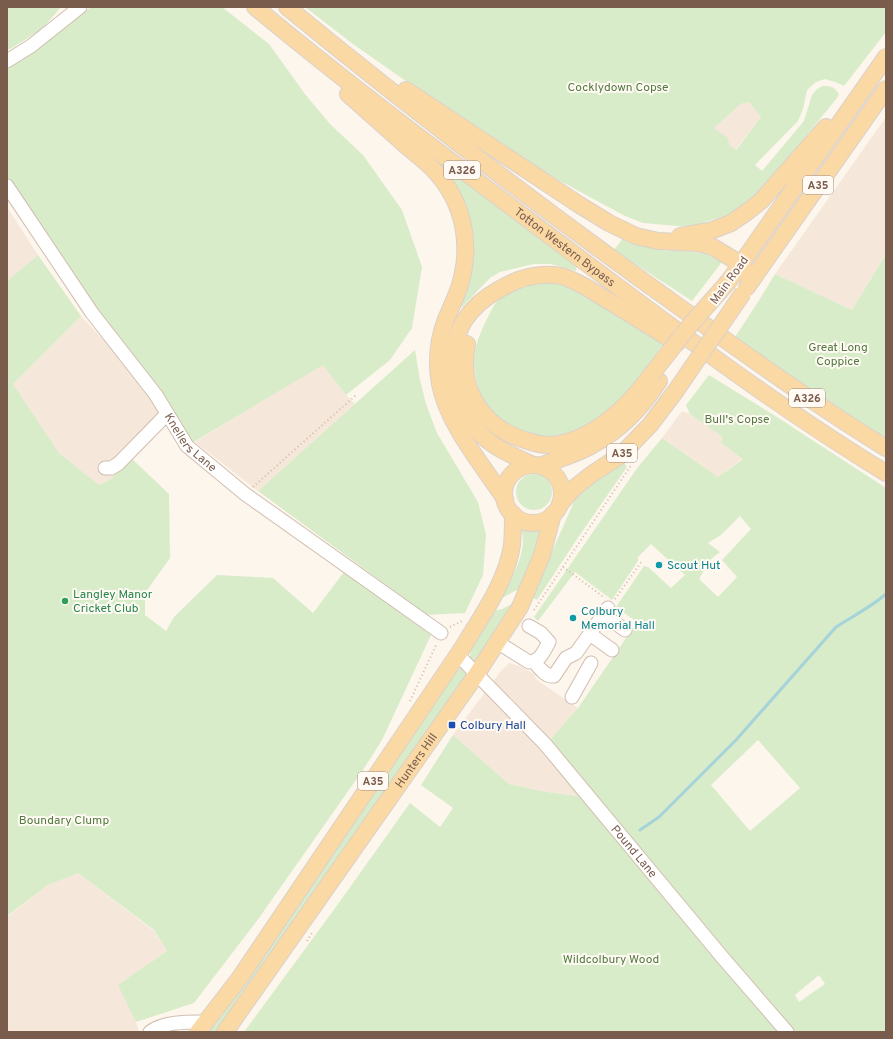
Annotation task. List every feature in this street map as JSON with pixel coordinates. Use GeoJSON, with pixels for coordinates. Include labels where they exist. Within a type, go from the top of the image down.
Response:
{"type":"FeatureCollection","features":[{"type":"Feature","properties":{"kind":"main road","name":"Totton Western Bypass"},"geometry":{"type":"LineString","coordinates":[[255,7],[297,42],[435,150],[673,328],[782,405],[886,472]]}},
{"type":"Feature","properties":{"kind":"main road","name":"Totton Western Bypass"},"geometry":{"type":"LineString","coordinates":[[287,7],[446,134],[626,269],[833,415],[886,448]]}},
{"type":"Feature","properties":{"kind":"main road"},"geometry":{"type":"LineString","coordinates":[[318,32],[609,223],[636,236],[658,240],[698,243],[725,254],[741,264],[748,275],[747,288]]}},
{"type":"Feature","properties":{"kind":"main road"},"geometry":{"type":"LineString","coordinates":[[297,42],[332,80],[434,170],[452,193],[465,232],[465,252],[460,284],[441,335],[438,353],[440,385],[444,401],[452,418],[505,499],[508,508],[513,514],[525,521],[538,522],[546,519],[557,509],[562,496],[559,480],[551,471],[498,448],[477,430],[465,412],[460,400],[454,372],[455,347],[463,322],[485,298],[522,278],[534,276],[560,276],[571,279],[782,405]]}},
{"type":"Feature","properties":{"kind":"main road","name":"Main Road"},"geometry":{"type":"LineString","coordinates":[[537,465],[593,445],[631,418],[647,400],[655,378],[741,264],[886,57]]}},
{"type":"Feature","properties":{"kind":"main road","name":"Main Road"},"geometry":{"type":"LineString","coordinates":[[557,509],[572,489],[621,455],[650,425],[886,89]]}},
{"type":"Feature","properties":{"kind":"main road"},"geometry":{"type":"LineString","coordinates":[[636,236],[668,237],[692,235],[713,230],[731,223],[762,200],[841,109],[854,101]]}},
{"type":"Feature","properties":{"kind":"main road"},"geometry":{"type":"LineString","coordinates":[[501,288],[480,313],[469,335],[465,358],[465,373],[469,387],[481,412],[499,429],[508,435],[534,443],[562,444],[575,440],[600,426],[620,411],[640,389],[655,378]]}},
{"type":"Feature","properties":{"kind":"main road"},"geometry":{"type":"LineString","coordinates":[[505,499],[506,487],[511,475],[525,466],[537,465]]}},
{"type":"Feature","properties":{"kind":"main road","name":"Hunters Hill"},"geometry":{"type":"LineString","coordinates":[[225,1032],[498,642],[520,606],[542,555],[557,509]]}},
{"type":"Feature","properties":{"kind":"main road","name":"Hunters Hill"},"geometry":{"type":"LineString","coordinates":[[202,1027],[239,979],[458,655],[491,600],[505,569],[512,546],[513,514]]}},
{"type":"Feature","properties":{"kind":"street"},"geometry":{"type":"LineString","coordinates":[[7,61],[31,46],[80,7]]}},
{"type":"Feature","properties":{"kind":"street","name":"Knellers Lane"},"geometry":{"type":"LineString","coordinates":[[7,186],[92,314],[156,395],[187,446],[245,494],[441,633]]}},
{"type":"Feature","properties":{"kind":"street"},"geometry":{"type":"LineString","coordinates":[[105,468],[112,468],[118,464],[167,414]]}},
{"type":"Feature","properties":{"kind":"street"},"geometry":{"type":"LineString","coordinates":[[498,642],[529,662],[534,662],[545,674],[554,676],[566,658],[576,653],[608,609],[625,630]]}},
{"type":"Feature","properties":{"kind":"street"},"geometry":{"type":"LineString","coordinates":[[529,626],[541,633],[549,642],[540,657],[534,662]]}},
{"type":"Feature","properties":{"kind":"street"},"geometry":{"type":"LineString","coordinates":[[590,634],[612,650]]}},
{"type":"Feature","properties":{"kind":"street"},"geometry":{"type":"LineString","coordinates":[[572,697],[595,666],[576,653]]}},
{"type":"Feature","properties":{"kind":"street","name":"Pound Lane"},"geometry":{"type":"LineString","coordinates":[[458,655],[545,744],[723,958],[787,1032]]}},
{"type":"Feature","properties":{"kind":"street"},"geometry":{"type":"LineString","coordinates":[[150,1032],[156,1028],[185,1022],[202,1027]]}},
{"type":"Feature","properties":{"kind":"path"},"geometry":{"type":"LineString","coordinates":[[245,494],[356,395]]}},
{"type":"Feature","properties":{"kind":"path"},"geometry":{"type":"LineString","coordinates":[[535,608],[635,461]]}},
{"type":"Feature","properties":{"kind":"path"},"geometry":{"type":"LineString","coordinates":[[563,566],[608,609],[642,561]]}},
{"type":"Feature","properties":{"kind":"shaded area"},"geometry":{"type":"Polygon","coordinates":[[[749,102],[761,117],[735,150],[714,128],[741,104],[749,102]]]}},
{"type":"Feature","properties":{"kind":"shaded area"},"geometry":{"type":"Polygon","coordinates":[[[886,117],[886,254],[852,310],[775,274],[886,117]]]}},
{"type":"Feature","properties":{"kind":"shaded area"},"geometry":{"type":"Polygon","coordinates":[[[7,207],[38,255],[7,281],[7,207]]]}},
{"type":"Feature","properties":{"kind":"shaded area"},"geometry":{"type":"Polygon","coordinates":[[[81,316],[122,360],[161,413],[111,479],[99,485],[59,453],[13,384],[81,316]]]}},
{"type":"Feature","properties":{"kind":"shaded area"},"geometry":{"type":"Polygon","coordinates":[[[323,364],[346,395],[355,404],[258,491],[195,442],[323,364]]]}},
{"type":"Feature","properties":{"kind":"shaded area"},"geometry":{"type":"Polygon","coordinates":[[[682,411],[690,414],[724,437],[721,443],[743,458],[718,477],[662,438],[682,411]]]}},
{"type":"Feature","properties":{"kind":"shaded area"},"geometry":{"type":"Polygon","coordinates":[[[509,663],[520,666],[534,674],[537,680],[578,708],[550,740],[577,796],[547,792],[509,784],[453,735],[501,671],[509,663]]]}},
{"type":"Feature","properties":{"kind":"shaded area"},"geometry":{"type":"Polygon","coordinates":[[[78,873],[154,931],[167,951],[119,985],[139,1032],[7,1032],[7,917],[48,885],[78,873]]]}},
{"type":"Feature","properties":{"kind":"green space"},"geometry":{"type":"Polygon","coordinates":[[[7,7],[61,7],[42,29],[7,50],[7,7]]]}},
{"type":"Feature","properties":{"kind":"green space"},"geometry":{"type":"Polygon","coordinates":[[[91,7],[222,7],[269,44],[305,94],[330,124],[363,155],[402,210],[422,267],[412,328],[390,360],[346,395],[323,365],[187,446],[7,186],[7,69],[91,7]]]}},
{"type":"Feature","properties":{"kind":"green space","name":"Cocklydown Copse"},"geometry":{"type":"Polygon","coordinates":[[[305,7],[886,7],[886,32],[844,86],[825,79],[816,82],[807,90],[803,109],[798,121],[755,165],[762,171],[804,121],[812,95],[816,90],[822,86],[834,88],[839,94],[837,98],[771,179],[750,201],[725,216],[689,227],[643,223],[623,215],[542,171],[353,44],[305,7]],[[749,102],[741,104],[714,128],[728,138],[729,145],[736,150],[761,117],[749,102]]]}},
{"type":"Feature","properties":{"kind":"green space"},"geometry":{"type":"Polygon","coordinates":[[[456,173],[577,263],[576,271],[551,264],[534,264],[500,272],[490,278],[462,307],[457,306],[470,266],[451,179],[456,173]]]}},
{"type":"Feature","properties":{"kind":"green space"},"geometry":{"type":"Polygon","coordinates":[[[623,238],[641,245],[666,251],[680,250],[706,254],[722,262],[692,301],[614,250],[623,238]]]}},
{"type":"Feature","properties":{"kind":"green space","name":"Great Long Coppice"},"geometry":{"type":"Polygon","coordinates":[[[886,254],[886,438],[785,375],[735,337],[775,274],[852,310],[886,254]]]}},
{"type":"Feature","properties":{"kind":"green space","name":"Boundary Clump"},"geometry":{"type":"Polygon","coordinates":[[[38,255],[81,316],[13,384],[59,453],[99,485],[111,479],[129,456],[169,494],[170,558],[145,593],[145,615],[166,631],[174,617],[217,575],[273,578],[313,613],[344,572],[431,635],[382,740],[363,770],[259,918],[194,1003],[136,1022],[118,985],[167,951],[154,930],[78,873],[48,885],[7,916],[7,281],[38,255]]]}},
{"type":"Feature","properties":{"kind":"green space"},"geometry":{"type":"Polygon","coordinates":[[[538,281],[556,282],[574,287],[665,342],[627,395],[613,409],[580,428],[561,435],[544,438],[520,431],[490,411],[481,396],[474,370],[474,356],[477,342],[496,303],[510,292],[538,281]]]}},
{"type":"Feature","properties":{"kind":"green space"},"geometry":{"type":"Polygon","coordinates":[[[415,350],[426,404],[437,433],[478,502],[486,535],[483,575],[465,613],[427,615],[258,491],[415,350]]]}},
{"type":"Feature","properties":{"kind":"green space"},"geometry":{"type":"Polygon","coordinates":[[[709,375],[886,488],[886,1032],[244,1032],[410,803],[440,827],[453,808],[421,785],[453,735],[509,784],[547,792],[577,796],[544,753],[550,740],[578,708],[637,622],[616,607],[644,566],[648,567],[671,588],[685,575],[651,544],[638,557],[638,561],[612,600],[575,572],[538,621],[534,617],[638,467],[662,438],[718,477],[743,459],[721,443],[723,437],[690,414],[686,405],[709,375]],[[740,516],[721,535],[708,543],[720,552],[711,559],[699,579],[718,597],[737,577],[722,560],[751,529],[740,516]],[[758,740],[711,785],[750,831],[800,788],[758,740]],[[819,975],[795,995],[799,1002],[825,984],[819,975]]]}},
{"type":"Feature","properties":{"kind":"green space"},"geometry":{"type":"Polygon","coordinates":[[[623,461],[627,467],[537,600],[532,597],[577,495],[623,461]]]}},
{"type":"Feature","properties":{"kind":"green space"},"geometry":{"type":"Polygon","coordinates":[[[538,474],[547,479],[551,485],[551,499],[547,505],[538,510],[530,510],[521,505],[517,499],[516,488],[521,479],[527,475],[538,474]]]}},
{"type":"Feature","properties":{"kind":"green space"},"geometry":{"type":"Polygon","coordinates":[[[521,529],[535,530],[545,529],[521,591],[517,590],[502,598],[521,555],[523,537],[521,529]]]}},
{"type":"Feature","properties":{"kind":"green space"},"geometry":{"type":"Polygon","coordinates":[[[516,602],[478,664],[471,663],[471,649],[496,610],[502,609],[516,602]]]}},
{"type":"Feature","properties":{"kind":"green space"},"geometry":{"type":"Polygon","coordinates":[[[461,664],[469,676],[216,1032],[208,1032],[249,976],[461,664]]]}},
{"type":"Feature","properties":{"kind":"waterway"},"geometry":{"type":"LineString","coordinates":[[640,830],[659,817],[736,740],[836,627],[886,594]]}},
{"type":"Feature","properties":{"kind":"place","name":"Scout Hut"},"geometry":{"type":"Point","coordinates":[659,565]}},
{"type":"Feature","properties":{"kind":"place","name":"Langley Manor Cricket Club"},"geometry":{"type":"Point","coordinates":[65,601]}},
{"type":"Feature","properties":{"kind":"place","name":"Colbury Memorial Hall"},"geometry":{"type":"Point","coordinates":[573,618]}},
{"type":"Feature","properties":{"kind":"place","name":"Colbury Hall"},"geometry":{"type":"Point","coordinates":[452,725]}},
{"type":"Feature","properties":{"kind":"park label","name":"Bull's Copse"},"geometry":{"type":"Point","coordinates":[737,419]}},
{"type":"Feature","properties":{"kind":"park label","name":"Wildcolbury Wood"},"geometry":{"type":"Point","coordinates":[611,959]}}]}
